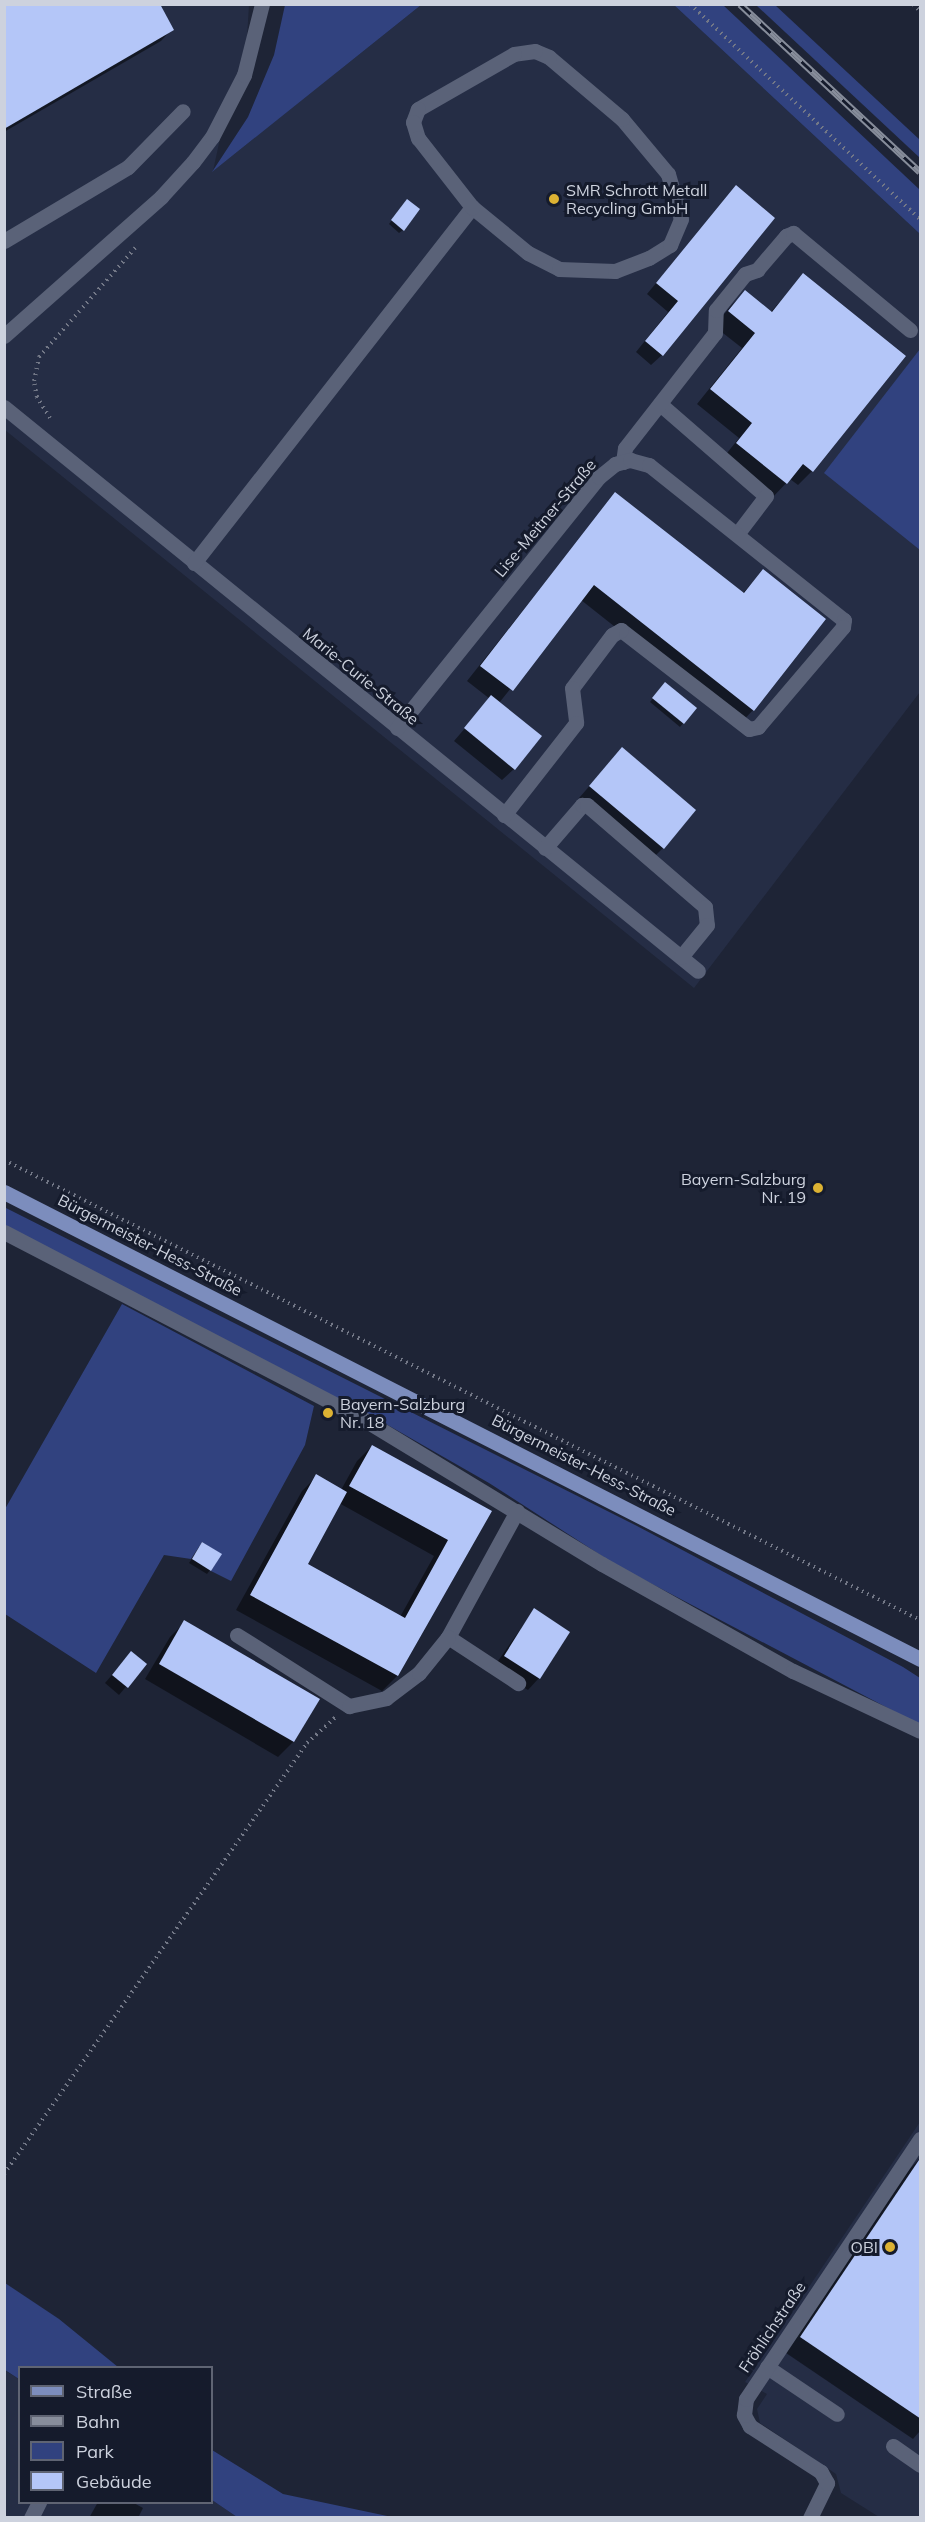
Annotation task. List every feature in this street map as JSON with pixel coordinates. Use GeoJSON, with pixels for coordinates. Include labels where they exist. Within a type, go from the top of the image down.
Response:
{"type":"FeatureCollection","features":[{"type":"Feature","properties":{"kind":"main road","name":"Bürgermeister-Hess-Straße"},"geometry":{"type":"LineString","coordinates":[[4,1192],[921,1659]]}},
{"type":"Feature","properties":{"kind":"street"},"geometry":{"type":"LineString","coordinates":[[4,336],[42,305],[161,197],[212,137],[244,75],[262,4]]}},
{"type":"Feature","properties":{"kind":"street"},"geometry":{"type":"LineString","coordinates":[[535,51],[549,57],[622,119],[668,174],[681,219],[670,245],[649,258],[615,271],[559,269],[528,253],[472,207],[418,138],[413,122],[418,109],[514,54],[535,51]]}},
{"type":"Feature","properties":{"kind":"street"},"geometry":{"type":"LineString","coordinates":[[4,242],[128,167],[183,111]]}},
{"type":"Feature","properties":{"kind":"street"},"geometry":{"type":"LineString","coordinates":[[194,563],[472,207]]}},
{"type":"Feature","properties":{"kind":"street"},"geometry":{"type":"LineString","coordinates":[[623,462],[625,448],[715,333],[716,310],[746,274],[757,270],[786,236],[793,233],[910,330]]}},
{"type":"Feature","properties":{"kind":"street"},"geometry":{"type":"LineString","coordinates":[[660,404],[766,496],[737,534]]}},
{"type":"Feature","properties":{"kind":"street","name":"Marie-Curie-Straße"},"geometry":{"type":"LineString","coordinates":[[4,407],[698,971]]}},
{"type":"Feature","properties":{"kind":"street","name":"Lise-Meitner-Straße"},"geometry":{"type":"LineString","coordinates":[[397,728],[599,477],[623,462],[649,465],[844,620],[843,627],[758,727],[749,729],[621,630],[612,635],[572,688],[576,723],[504,815]]}},
{"type":"Feature","properties":{"kind":"street"},"geometry":{"type":"LineString","coordinates":[[545,848],[582,805],[586,805],[705,907],[709,915],[707,925],[681,957]]}},
{"type":"Feature","properties":{"kind":"street"},"geometry":{"type":"LineString","coordinates":[[4,1233],[365,1419],[602,1564],[793,1671],[921,1731]]}},
{"type":"Feature","properties":{"kind":"street"},"geometry":{"type":"LineString","coordinates":[[237,1635],[349,1706],[386,1698],[419,1673],[448,1637],[517,1511]]}},
{"type":"Feature","properties":{"kind":"street"},"geometry":{"type":"LineString","coordinates":[[448,1637],[518,1683]]}},
{"type":"Feature","properties":{"kind":"street","name":"Fröhlichstraße"},"geometry":{"type":"LineString","coordinates":[[810,2517],[825,2492],[827,2483],[821,2472],[750,2426],[744,2415],[746,2399],[921,2139]]}},
{"type":"Feature","properties":{"kind":"street"},"geometry":{"type":"LineString","coordinates":[[767,2367],[837,2414]]}},
{"type":"Feature","properties":{"kind":"street"},"geometry":{"type":"LineString","coordinates":[[893,2446],[921,2464]]}},
{"type":"Feature","properties":{"kind":"path"},"geometry":{"type":"LineString","coordinates":[[690,4],[921,219]]}},
{"type":"Feature","properties":{"kind":"path"},"geometry":{"type":"LineString","coordinates":[[913,4],[921,11]]}},
{"type":"Feature","properties":{"kind":"path"},"geometry":{"type":"LineString","coordinates":[[4,1160],[921,1620]]}},
{"type":"Feature","properties":{"kind":"path"},"geometry":{"type":"LineString","coordinates":[[4,2174],[307,1743],[349,1706]]}},
{"type":"Feature","properties":{"kind":"shaded area"},"geometry":{"type":"Polygon","coordinates":[[[4,5],[249,5],[246,54],[226,111],[213,171],[421,5],[674,5],[920,234],[920,692],[694,988],[5,430],[4,5]]]}},
{"type":"Feature","properties":{"kind":"shaded area"},"geometry":{"type":"Polygon","coordinates":[[[920,2122],[920,2517],[879,2517],[841,2493],[836,2474],[760,2423],[757,2409],[767,2394],[745,2382],[920,2122]]]}},
{"type":"Feature","properties":{"kind":"shaded area"},"geometry":{"type":"Polygon","coordinates":[[[4,2370],[18,2378],[18,2504],[213,2504],[213,2501],[237,2517],[5,2517],[4,2370]]]}},
{"type":"Feature","properties":{"kind":"green space"},"geometry":{"type":"Polygon","coordinates":[[[285,5],[421,5],[212,172],[248,117],[274,55],[285,5]]]}},
{"type":"Feature","properties":{"kind":"green space"},"geometry":{"type":"Polygon","coordinates":[[[674,5],[723,5],[920,190],[920,234],[674,5]]]}},
{"type":"Feature","properties":{"kind":"green space"},"geometry":{"type":"Polygon","coordinates":[[[756,5],[775,5],[920,140],[920,158],[756,5]]]}},
{"type":"Feature","properties":{"kind":"green space"},"geometry":{"type":"Polygon","coordinates":[[[920,349],[920,550],[824,473],[920,349]]]}},
{"type":"Feature","properties":{"kind":"green space"},"geometry":{"type":"Polygon","coordinates":[[[4,1207],[637,1526],[903,1667],[920,1678],[920,1725],[616,1565],[489,1483],[358,1408],[291,1378],[5,1226],[4,1207]]]}},
{"type":"Feature","properties":{"kind":"green space"},"geometry":{"type":"Polygon","coordinates":[[[122,1304],[314,1406],[305,1445],[231,1581],[211,1571],[221,1554],[202,1542],[191,1559],[164,1555],[96,1673],[5,1614],[5,1509],[122,1304]]]}},
{"type":"Feature","properties":{"kind":"green space"},"geometry":{"type":"Polygon","coordinates":[[[5,2283],[59,2319],[117,2366],[18,2366],[18,2378],[5,2370],[5,2283]]]}},
{"type":"Feature","properties":{"kind":"green space"},"geometry":{"type":"Polygon","coordinates":[[[213,2451],[283,2494],[392,2517],[237,2517],[213,2501],[213,2451]]]}},
{"type":"Feature","properties":{"kind":"building"},"geometry":{"type":"Polygon","coordinates":[[[4,4],[160,4],[174,30],[4,129],[4,4]]]}},
{"type":"Feature","properties":{"kind":"building"},"geometry":{"type":"Polygon","coordinates":[[[736,185],[775,218],[663,356],[645,341],[678,301],[656,283],[736,185]]]}},
{"type":"Feature","properties":{"kind":"building"},"geometry":{"type":"Polygon","coordinates":[[[407,199],[420,209],[404,231],[391,220],[407,199]]]}},
{"type":"Feature","properties":{"kind":"building"},"geometry":{"type":"Polygon","coordinates":[[[803,273],[906,356],[813,472],[803,464],[787,484],[736,443],[752,423],[710,389],[755,333],[728,311],[745,290],[772,312],[803,273]]]}},
{"type":"Feature","properties":{"kind":"building"},"geometry":{"type":"Polygon","coordinates":[[[615,492],[744,593],[763,569],[826,619],[754,711],[594,585],[513,691],[480,666],[615,492]]]}},
{"type":"Feature","properties":{"kind":"building"},"geometry":{"type":"Polygon","coordinates":[[[665,682],[697,708],[684,724],[652,698],[665,682]]]}},
{"type":"Feature","properties":{"kind":"building"},"geometry":{"type":"Polygon","coordinates":[[[491,695],[542,736],[515,770],[464,728],[491,695]]]}},
{"type":"Feature","properties":{"kind":"building"},"geometry":{"type":"Polygon","coordinates":[[[622,747],[696,810],[664,849],[589,786],[622,747]]]}},
{"type":"Feature","properties":{"kind":"building"},"geometry":{"type":"Polygon","coordinates":[[[372,1445],[492,1511],[398,1676],[250,1595],[316,1474],[347,1492],[308,1564],[405,1618],[448,1540],[349,1486],[372,1445]]]}},
{"type":"Feature","properties":{"kind":"building"},"geometry":{"type":"Polygon","coordinates":[[[202,1542],[222,1554],[211,1571],[192,1559],[202,1542]]]}},
{"type":"Feature","properties":{"kind":"building"},"geometry":{"type":"Polygon","coordinates":[[[534,1608],[570,1632],[540,1679],[504,1656],[534,1608]]]}},
{"type":"Feature","properties":{"kind":"building"},"geometry":{"type":"Polygon","coordinates":[[[184,1620],[320,1699],[294,1742],[159,1664],[184,1620]]]}},
{"type":"Feature","properties":{"kind":"building"},"geometry":{"type":"Polygon","coordinates":[[[131,1651],[147,1664],[128,1688],[112,1675],[131,1651]]]}},
{"type":"Feature","properties":{"kind":"building","name":"OBI"},"geometry":{"type":"Polygon","coordinates":[[[921,2157],[921,2419],[800,2337],[921,2157]]]}},
{"type":"Feature","properties":{"kind":"railway"},"geometry":{"type":"LineString","coordinates":[[740,4],[920,172]]}},
{"type":"Feature","properties":{"kind":"place","name":"SMR Schrott Metall Recycling GmbH"},"geometry":{"type":"Point","coordinates":[554,199]}},
{"type":"Feature","properties":{"kind":"place","name":"Bayern-Salzburg Nr. 19"},"geometry":{"type":"Point","coordinates":[818,1188]}},
{"type":"Feature","properties":{"kind":"place","name":"Bayern-Salzburg Nr. 18"},"geometry":{"type":"Point","coordinates":[328,1413]}},
{"type":"Feature","properties":{"kind":"place","name":"OBI"},"geometry":{"type":"Point","coordinates":[890,2247]}}]}
